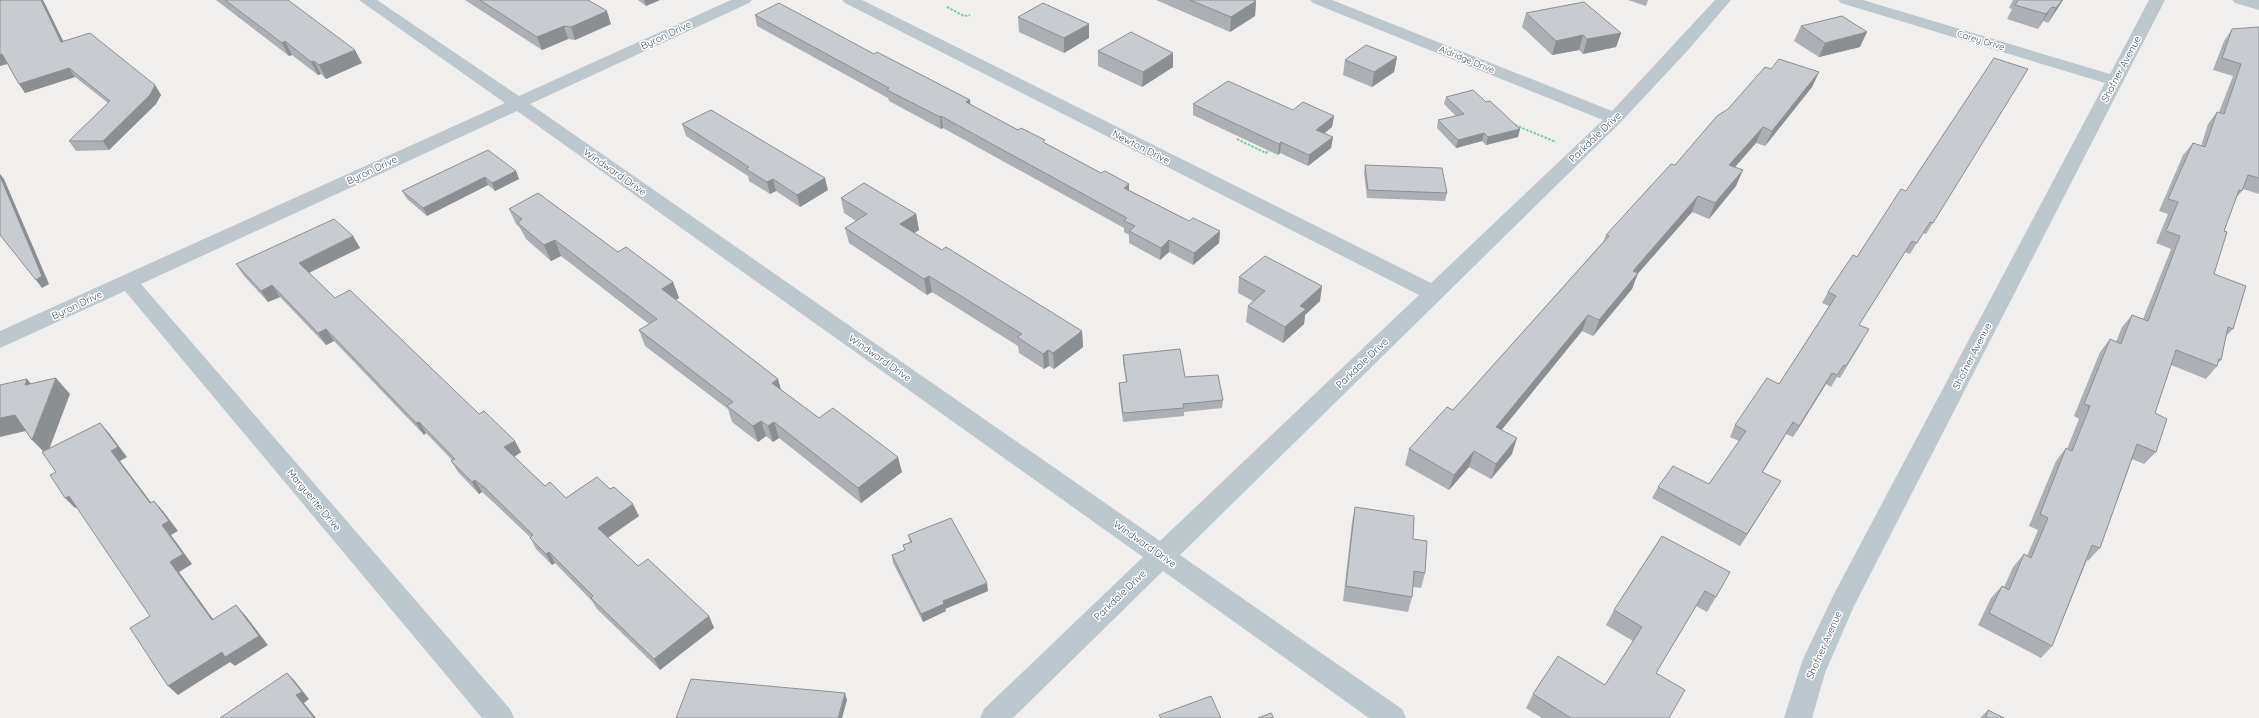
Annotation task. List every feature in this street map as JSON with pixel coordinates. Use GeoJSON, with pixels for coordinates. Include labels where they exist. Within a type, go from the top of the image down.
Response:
{"type":"FeatureCollection","features":[{"type":"Feature","properties":{"kind":"street","name":"Windward Drive"},"geometry":{"type":"LineString","coordinates":[[367,0],[517,103],[1392,718]]}},
{"type":"Feature","properties":{"kind":"street","name":"Byron Drive"},"geometry":{"type":"LineString","coordinates":[[0,340],[744,0]]}},
{"type":"Feature","properties":{"kind":"street","name":"Newton Drive"},"geometry":{"type":"LineString","coordinates":[[850,0],[1433,293]]}},
{"type":"Feature","properties":{"kind":"street","name":"Aldridge Drive"},"geometry":{"type":"LineString","coordinates":[[1318,0],[1615,118]]}},
{"type":"Feature","properties":{"kind":"street","name":"Parkdale Drive"},"geometry":{"type":"LineString","coordinates":[[994,718],[1615,118],[1683,46],[1723,0]]}},
{"type":"Feature","properties":{"kind":"street","name":"Carey Drive"},"geometry":{"type":"LineString","coordinates":[[1846,0],[2115,81]]}},
{"type":"Feature","properties":{"kind":"street","name":"Shofner Avenue"},"geometry":{"type":"LineString","coordinates":[[1798,718],[1803,694],[1818,654],[1843,602],[2157,0]]}},
{"type":"Feature","properties":{"kind":"street"},"geometry":{"type":"LineString","coordinates":[[2240,0],[2259,5]]}},
{"type":"Feature","properties":{"kind":"street","name":"Marguerite Drive"},"geometry":{"type":"LineString","coordinates":[[128,282],[500,718]]}},
{"type":"Feature","properties":{"kind":"path"},"geometry":{"type":"LineString","coordinates":[[947,8],[964,16],[970,15]]}},
{"type":"Feature","properties":{"kind":"path"},"geometry":{"type":"LineString","coordinates":[[1509,122],[1560,144]]}},
{"type":"Feature","properties":{"kind":"path"},"geometry":{"type":"LineString","coordinates":[[1237,139],[1266,153],[1268,151]]}},
{"type":"Feature","properties":{"kind":"building"},"geometry":{"type":"Polygon","coordinates":[[[0,0],[41,0],[61,42],[90,33],[155,85],[150,95],[103,141],[69,141],[110,101],[69,68],[19,84],[2,54],[0,55],[0,0]]]}},
{"type":"Feature","properties":{"kind":"building"},"geometry":{"type":"Polygon","coordinates":[[[225,0],[288,0],[355,50],[319,65],[314,61],[311,62],[285,41],[282,43],[225,0]]]}},
{"type":"Feature","properties":{"kind":"building"},"geometry":{"type":"Polygon","coordinates":[[[480,0],[588,0],[607,11],[571,27],[564,26],[537,37],[480,0]]]}},
{"type":"Feature","properties":{"kind":"building"},"geometry":{"type":"Polygon","coordinates":[[[1190,0],[1253,0],[1256,1],[1231,17],[1190,0]]]}},
{"type":"Feature","properties":{"kind":"building"},"geometry":{"type":"Polygon","coordinates":[[[2018,0],[2062,0],[2056,8],[2052,7],[2046,14],[2015,5],[2018,0]]]}},
{"type":"Feature","properties":{"kind":"building"},"geometry":{"type":"Polygon","coordinates":[[[1584,2],[1621,33],[1587,39],[1583,35],[1556,41],[1526,13],[1584,2]]]}},
{"type":"Feature","properties":{"kind":"building"},"geometry":{"type":"Polygon","coordinates":[[[779,3],[874,54],[877,52],[970,100],[966,102],[1018,130],[1021,128],[1045,140],[1043,142],[1101,173],[1105,171],[1129,184],[1124,188],[1189,221],[1193,218],[1220,231],[1194,253],[1169,240],[1161,248],[1129,231],[1135,226],[1124,221],[1127,218],[941,116],[940,117],[887,90],[889,88],[755,15],[779,3]]]}},
{"type":"Feature","properties":{"kind":"building"},"geometry":{"type":"Polygon","coordinates":[[[1043,3],[1089,24],[1064,38],[1018,17],[1043,3]]]}},
{"type":"Feature","properties":{"kind":"building"},"geometry":{"type":"Polygon","coordinates":[[[1842,16],[1867,32],[1825,43],[1801,26],[1842,16]]]}},
{"type":"Feature","properties":{"kind":"building"},"geometry":{"type":"Polygon","coordinates":[[[2259,27],[2259,178],[2248,175],[2242,191],[2239,190],[2224,231],[2227,232],[2214,274],[2246,286],[2233,329],[2228,327],[2221,360],[2219,359],[2217,366],[2176,350],[2155,413],[2167,419],[2156,452],[2137,444],[2100,548],[2092,545],[2052,646],[1989,613],[2002,586],[2009,590],[2024,554],[2031,558],[2048,518],[2040,514],[2066,448],[2072,451],[2090,406],[2084,404],[2110,339],[2121,344],[2132,315],[2148,321],[2180,236],[2166,231],[2178,202],[2168,199],[2193,143],[2205,147],[2217,112],[2224,114],[2241,64],[2222,58],[2232,29],[2259,27]]]}},
{"type":"Feature","properties":{"kind":"building"},"geometry":{"type":"Polygon","coordinates":[[[1131,32],[1173,53],[1143,72],[1098,51],[1131,32]]]}},
{"type":"Feature","properties":{"kind":"building"},"geometry":{"type":"Polygon","coordinates":[[[1366,45],[1397,57],[1374,72],[1345,60],[1366,45]]]}},
{"type":"Feature","properties":{"kind":"building"},"geometry":{"type":"Polygon","coordinates":[[[1994,58],[2028,69],[1933,223],[1930,222],[1917,243],[1912,241],[1859,325],[1869,329],[1846,366],[1844,365],[1837,375],[1832,373],[1799,426],[1793,422],[1762,472],[1781,481],[1747,534],[1658,487],[1673,466],[1709,484],[1746,431],[1735,425],[1767,378],[1779,384],[1836,296],[1828,292],[1853,255],[1857,257],[1901,189],[1906,191],[1994,58]]]}},
{"type":"Feature","properties":{"kind":"building"},"geometry":{"type":"Polygon","coordinates":[[[1779,59],[1819,72],[1772,131],[1763,127],[1729,165],[1743,170],[1715,203],[1698,196],[1633,271],[1638,273],[1599,320],[1588,315],[1496,427],[1517,438],[1496,464],[1474,451],[1454,475],[1409,449],[1447,407],[1453,410],[1609,236],[1606,235],[1671,164],[1675,165],[1717,116],[1728,109],[1765,67],[1771,69],[1779,59]]]}},
{"type":"Feature","properties":{"kind":"building"},"geometry":{"type":"Polygon","coordinates":[[[1228,81],[1293,110],[1303,102],[1334,116],[1316,130],[1333,137],[1309,155],[1281,142],[1279,144],[1193,104],[1228,81]]]}},
{"type":"Feature","properties":{"kind":"building"},"geometry":{"type":"Polygon","coordinates":[[[1473,90],[1486,102],[1490,101],[1520,129],[1488,137],[1484,133],[1458,140],[1438,120],[1464,114],[1446,97],[1473,90]]]}},
{"type":"Feature","properties":{"kind":"building"},"geometry":{"type":"Polygon","coordinates":[[[711,110],[825,178],[797,195],[773,179],[767,182],[746,169],[749,167],[682,124],[711,110]]]}},
{"type":"Feature","properties":{"kind":"building"},"geometry":{"type":"Polygon","coordinates":[[[488,150],[516,171],[492,183],[485,177],[423,208],[402,191],[488,150]]]}},
{"type":"Feature","properties":{"kind":"building"},"geometry":{"type":"Polygon","coordinates":[[[1365,165],[1442,168],[1447,193],[1368,190],[1365,165]]]}},
{"type":"Feature","properties":{"kind":"building"},"geometry":{"type":"Polygon","coordinates":[[[0,176],[42,276],[36,280],[0,235],[0,176]]]}},
{"type":"Feature","properties":{"kind":"building"},"geometry":{"type":"Polygon","coordinates":[[[864,183],[916,214],[900,224],[942,250],[946,247],[1082,331],[1053,353],[1048,350],[1043,354],[1017,337],[1022,334],[929,276],[924,279],[845,228],[867,214],[841,198],[864,183]]]}},
{"type":"Feature","properties":{"kind":"building"},"geometry":{"type":"Polygon","coordinates":[[[538,193],[618,252],[626,247],[673,282],[662,289],[778,379],[772,383],[819,418],[833,408],[898,457],[858,488],[774,422],[768,426],[761,421],[753,426],[727,406],[733,402],[639,330],[657,319],[555,240],[544,245],[519,224],[518,222],[522,219],[509,209],[538,193]]]}},
{"type":"Feature","properties":{"kind":"building"},"geometry":{"type":"Polygon","coordinates":[[[334,219],[353,236],[299,263],[335,298],[350,290],[479,414],[484,411],[515,441],[504,447],[545,486],[550,482],[566,498],[597,477],[610,489],[614,487],[633,504],[598,528],[638,566],[648,559],[709,616],[654,659],[591,598],[593,596],[549,552],[546,554],[530,538],[533,535],[485,488],[475,480],[472,482],[451,461],[455,459],[419,422],[416,423],[326,329],[318,333],[272,285],[261,291],[236,264],[334,219]]]}},
{"type":"Feature","properties":{"kind":"building"},"geometry":{"type":"Polygon","coordinates":[[[1265,256],[1322,286],[1300,306],[1306,309],[1285,327],[1248,306],[1265,291],[1239,277],[1265,256]]]}},
{"type":"Feature","properties":{"kind":"building"},"geometry":{"type":"Polygon","coordinates":[[[1180,349],[1185,377],[1218,375],[1223,400],[1183,404],[1184,408],[1123,413],[1119,383],[1127,382],[1123,355],[1180,349]]]}},
{"type":"Feature","properties":{"kind":"building"},"geometry":{"type":"Polygon","coordinates":[[[56,378],[32,440],[15,415],[0,418],[0,385],[27,379],[25,385],[56,378]]]}},
{"type":"Feature","properties":{"kind":"building"},"geometry":{"type":"Polygon","coordinates":[[[100,423],[118,447],[111,451],[150,503],[154,501],[169,521],[162,525],[183,554],[170,562],[212,620],[236,605],[259,636],[225,657],[222,652],[168,686],[130,628],[150,616],[69,496],[65,498],[50,475],[56,472],[42,452],[100,423]]]}},
{"type":"Feature","properties":{"kind":"building"},"geometry":{"type":"Polygon","coordinates":[[[1355,507],[1414,516],[1413,539],[1427,541],[1425,573],[1414,571],[1412,597],[1346,586],[1355,507]]]}},
{"type":"Feature","properties":{"kind":"building"},"geometry":{"type":"Polygon","coordinates":[[[951,518],[987,583],[943,601],[944,604],[921,614],[892,555],[905,550],[903,545],[912,542],[908,535],[951,518]]]}},
{"type":"Feature","properties":{"kind":"building"},"geometry":{"type":"Polygon","coordinates":[[[1662,536],[1730,572],[1716,597],[1705,591],[1656,673],[1685,690],[1669,718],[1571,718],[1533,694],[1558,656],[1605,685],[1642,627],[1614,610],[1662,536]]]}},
{"type":"Feature","properties":{"kind":"building"},"geometry":{"type":"Polygon","coordinates":[[[287,673],[302,692],[296,695],[314,718],[220,718],[287,673]]]}},
{"type":"Feature","properties":{"kind":"building"},"geometry":{"type":"Polygon","coordinates":[[[691,679],[845,693],[838,718],[676,718],[691,679]]]}},
{"type":"Feature","properties":{"kind":"building"},"geometry":{"type":"Polygon","coordinates":[[[1211,696],[1221,718],[1161,718],[1159,715],[1211,696]]]}},
{"type":"Feature","properties":{"kind":"building"},"geometry":{"type":"Polygon","coordinates":[[[1988,710],[2004,718],[1986,718],[1988,710]]]}},
{"type":"Feature","properties":{"kind":"building"},"geometry":{"type":"Polygon","coordinates":[[[1271,713],[1274,718],[1258,718],[1271,713]]]}}]}
